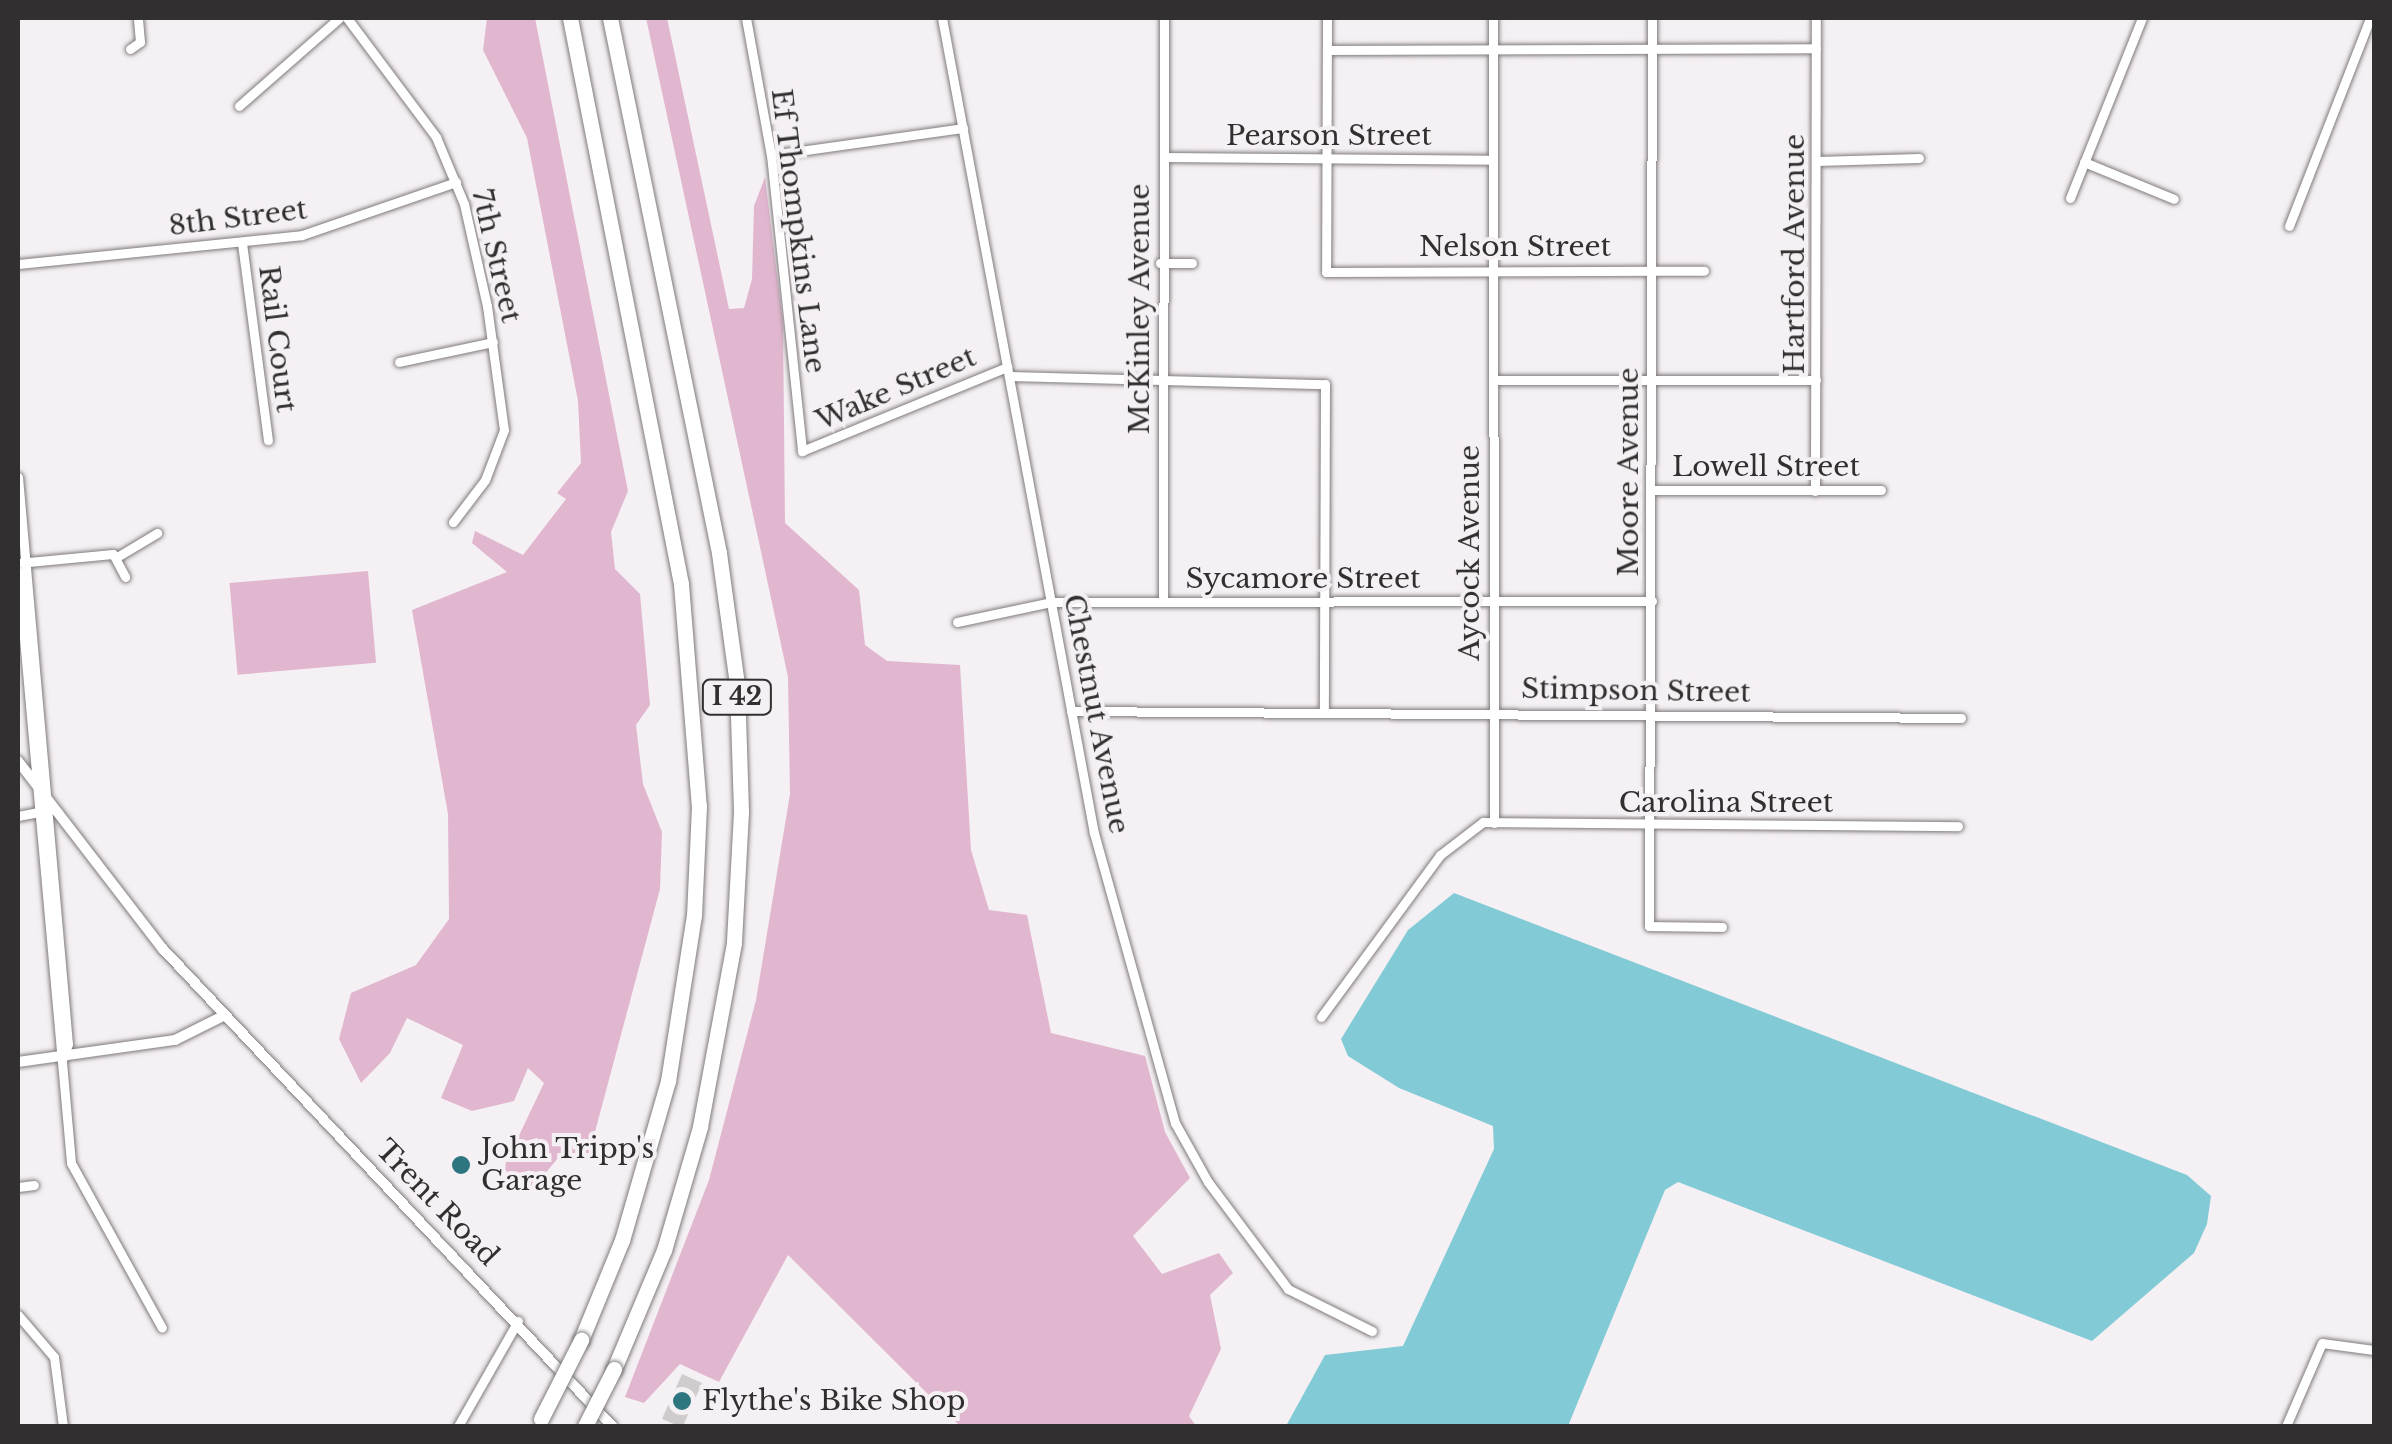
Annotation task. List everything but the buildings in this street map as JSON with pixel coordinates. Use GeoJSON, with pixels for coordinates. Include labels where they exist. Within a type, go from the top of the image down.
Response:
{"type":"FeatureCollection","features":[{"type":"Feature","properties":{"kind":"highway"},"geometry":{"type":"LineString","coordinates":[[539,1422],[581,1340],[622,1240],[668,1081],[692,934],[699,806],[681,584],[570,18]]}},
{"type":"Feature","properties":{"kind":"highway","name":"I 42"},"geometry":{"type":"LineString","coordinates":[[584,1426],[614,1369],[664,1250],[709,1091],[734,943],[741,812],[736,684],[719,553],[610,18]]}},
{"type":"Feature","properties":{"kind":"street"},"geometry":{"type":"LineString","coordinates":[[130,49],[140,42],[138,18]]}},
{"type":"Feature","properties":{"kind":"street"},"geometry":{"type":"LineString","coordinates":[[239,106],[339,18]]}},
{"type":"Feature","properties":{"kind":"street","name":"7th Street"},"geometry":{"type":"LineString","coordinates":[[347,18],[417,107],[456,182],[493,342],[504,430],[486,480],[454,522]]}},
{"type":"Feature","properties":{"kind":"street","name":"Ef Thompkins Lane"},"geometry":{"type":"LineString","coordinates":[[746,18],[771,155],[802,451]]}},
{"type":"Feature","properties":{"kind":"street","name":"Chestnut Avenue"},"geometry":{"type":"LineString","coordinates":[[942,18],[1094,834],[1179,1133],[1288,1289],[1372,1331]]}},
{"type":"Feature","properties":{"kind":"street","name":"McKinley Avenue"},"geometry":{"type":"LineString","coordinates":[[1164,18],[1160,263],[1164,602]]}},
{"type":"Feature","properties":{"kind":"street"},"geometry":{"type":"LineString","coordinates":[[1327,18],[1328,160]]}},
{"type":"Feature","properties":{"kind":"street","name":"Aycock Avenue"},"geometry":{"type":"LineString","coordinates":[[1493,18],[1494,822]]}},
{"type":"Feature","properties":{"kind":"street","name":"Moore Avenue"},"geometry":{"type":"LineString","coordinates":[[1652,18],[1648,926],[1722,927]]}},
{"type":"Feature","properties":{"kind":"street","name":"Hartford Avenue"},"geometry":{"type":"LineString","coordinates":[[1815,491],[1816,18]]}},
{"type":"Feature","properties":{"kind":"street"},"geometry":{"type":"LineString","coordinates":[[2070,198],[2142,18]]}},
{"type":"Feature","properties":{"kind":"street"},"geometry":{"type":"LineString","coordinates":[[2289,226],[2370,18]]}},
{"type":"Feature","properties":{"kind":"street"},"geometry":{"type":"LineString","coordinates":[[1327,50],[1816,48]]}},
{"type":"Feature","properties":{"kind":"street"},"geometry":{"type":"LineString","coordinates":[[771,155],[963,128]]}},
{"type":"Feature","properties":{"kind":"street","name":"Pearson Street"},"geometry":{"type":"LineString","coordinates":[[1164,157],[1493,160]]}},
{"type":"Feature","properties":{"kind":"street"},"geometry":{"type":"LineString","coordinates":[[1818,161],[1919,158]]}},
{"type":"Feature","properties":{"kind":"street","name":"Nelson Street"},"geometry":{"type":"LineString","coordinates":[[1328,160],[1326,272],[1493,267],[1704,271]]}},
{"type":"Feature","properties":{"kind":"street"},"geometry":{"type":"LineString","coordinates":[[2084,162],[2174,199]]}},
{"type":"Feature","properties":{"kind":"street","name":"8th Street"},"geometry":{"type":"LineString","coordinates":[[18,264],[242,243],[345,224],[456,182]]}},
{"type":"Feature","properties":{"kind":"street","name":"Rail Court"},"geometry":{"type":"LineString","coordinates":[[242,243],[268,440]]}},
{"type":"Feature","properties":{"kind":"street"},"geometry":{"type":"LineString","coordinates":[[1160,263],[1192,263]]}},
{"type":"Feature","properties":{"kind":"street"},"geometry":{"type":"LineString","coordinates":[[399,362],[493,342]]}},
{"type":"Feature","properties":{"kind":"street","name":"Wake Street"},"geometry":{"type":"LineString","coordinates":[[802,451],[1008,371],[1160,383],[1324,384],[1328,602]]}},
{"type":"Feature","properties":{"kind":"street"},"geometry":{"type":"LineString","coordinates":[[1493,380],[1816,380]]}},
{"type":"Feature","properties":{"kind":"street"},"geometry":{"type":"LineString","coordinates":[[18,477],[20,566],[36,788],[77,1181],[162,1328]]}},
{"type":"Feature","properties":{"kind":"street","name":"Lowell Street"},"geometry":{"type":"LineString","coordinates":[[1652,490],[1881,490]]}},
{"type":"Feature","properties":{"kind":"street"},"geometry":{"type":"LineString","coordinates":[[20,566],[117,557],[157,533]]}},
{"type":"Feature","properties":{"kind":"street"},"geometry":{"type":"LineString","coordinates":[[117,557],[125,577]]}},
{"type":"Feature","properties":{"kind":"street"},"geometry":{"type":"LineString","coordinates":[[20,566],[68,1044],[62,1060]]}},
{"type":"Feature","properties":{"kind":"street","name":"Sycamore Street"},"geometry":{"type":"LineString","coordinates":[[957,622],[1051,602],[1652,601]]}},
{"type":"Feature","properties":{"kind":"street"},"geometry":{"type":"LineString","coordinates":[[1324,712],[1328,602]]}},
{"type":"Feature","properties":{"kind":"street","name":"Stimpson Street"},"geometry":{"type":"LineString","coordinates":[[1071,712],[1492,711],[1960,718]]}},
{"type":"Feature","properties":{"kind":"street","name":"Trent Road"},"geometry":{"type":"LineString","coordinates":[[18,761],[128,910],[518,1321],[612,1426]]}},
{"type":"Feature","properties":{"kind":"street"},"geometry":{"type":"LineString","coordinates":[[18,816],[40,812]]}},
{"type":"Feature","properties":{"kind":"street"},"geometry":{"type":"LineString","coordinates":[[1320,1016],[1440,854],[1467,830],[1494,822]]}},
{"type":"Feature","properties":{"kind":"street","name":"Carolina Street"},"geometry":{"type":"LineString","coordinates":[[1494,822],[1958,826]]}},
{"type":"Feature","properties":{"kind":"street"},"geometry":{"type":"LineString","coordinates":[[18,1062],[62,1060],[175,1040],[225,1015]]}},
{"type":"Feature","properties":{"kind":"street"},"geometry":{"type":"LineString","coordinates":[[18,1187],[34,1185]]}},
{"type":"Feature","properties":{"kind":"street"},"geometry":{"type":"LineString","coordinates":[[18,1315],[54,1357],[62,1426]]}},
{"type":"Feature","properties":{"kind":"street"},"geometry":{"type":"LineString","coordinates":[[458,1426],[518,1321]]}},
{"type":"Feature","properties":{"kind":"street"},"geometry":{"type":"LineString","coordinates":[[2286,1426],[2322,1344],[2374,1350]]}},
{"type":"Feature","properties":{"kind":"shaded area"},"geometry":{"type":"Polygon","coordinates":[[[487,18],[535,18],[628,491],[611,532],[615,569],[640,594],[650,705],[636,725],[643,784],[662,832],[660,889],[588,1158],[562,1153],[535,1186],[518,1192],[504,1167],[544,1083],[528,1068],[514,1101],[472,1111],[441,1098],[463,1045],[407,1018],[390,1053],[361,1083],[339,1039],[351,993],[416,965],[449,919],[448,814],[412,610],[507,572],[472,543],[475,531],[523,555],[566,499],[557,493],[581,463],[578,401],[527,138],[483,50],[487,18]]]}},
{"type":"Feature","properties":{"kind":"shaded area"},"geometry":{"type":"Polygon","coordinates":[[[646,18],[667,18],[729,309],[744,308],[752,279],[754,206],[765,177],[783,324],[785,523],[859,590],[865,645],[887,661],[960,665],[971,850],[989,910],[1027,915],[1051,1033],[1145,1056],[1165,1132],[1190,1178],[1133,1236],[1162,1274],[1219,1253],[1233,1273],[1210,1295],[1221,1349],[1189,1416],[1196,1426],[960,1426],[788,1255],[719,1382],[680,1364],[644,1403],[625,1397],[709,1180],[756,1000],[790,794],[788,677],[646,18]]]}},
{"type":"Feature","properties":{"kind":"shaded area"},"geometry":{"type":"Polygon","coordinates":[[[368,571],[376,663],[238,675],[230,583],[368,571]]]}},
{"type":"Feature","properties":{"kind":"water"},"geometry":{"type":"Polygon","coordinates":[[[1454,893],[2187,1175],[2211,1196],[2207,1224],[2194,1253],[2092,1341],[1678,1182],[1665,1190],[1568,1426],[1286,1426],[1325,1355],[1403,1346],[1494,1149],[1493,1126],[1399,1088],[1348,1056],[1341,1039],[1408,930],[1454,893]]]}},
{"type":"Feature","properties":{"kind":"place","name":"John Tripp's Garage"},"geometry":{"type":"Point","coordinates":[461,1165]}},
{"type":"Feature","properties":{"kind":"place","name":"Flythe's Bike Shop"},"geometry":{"type":"Point","coordinates":[682,1401]}}]}
